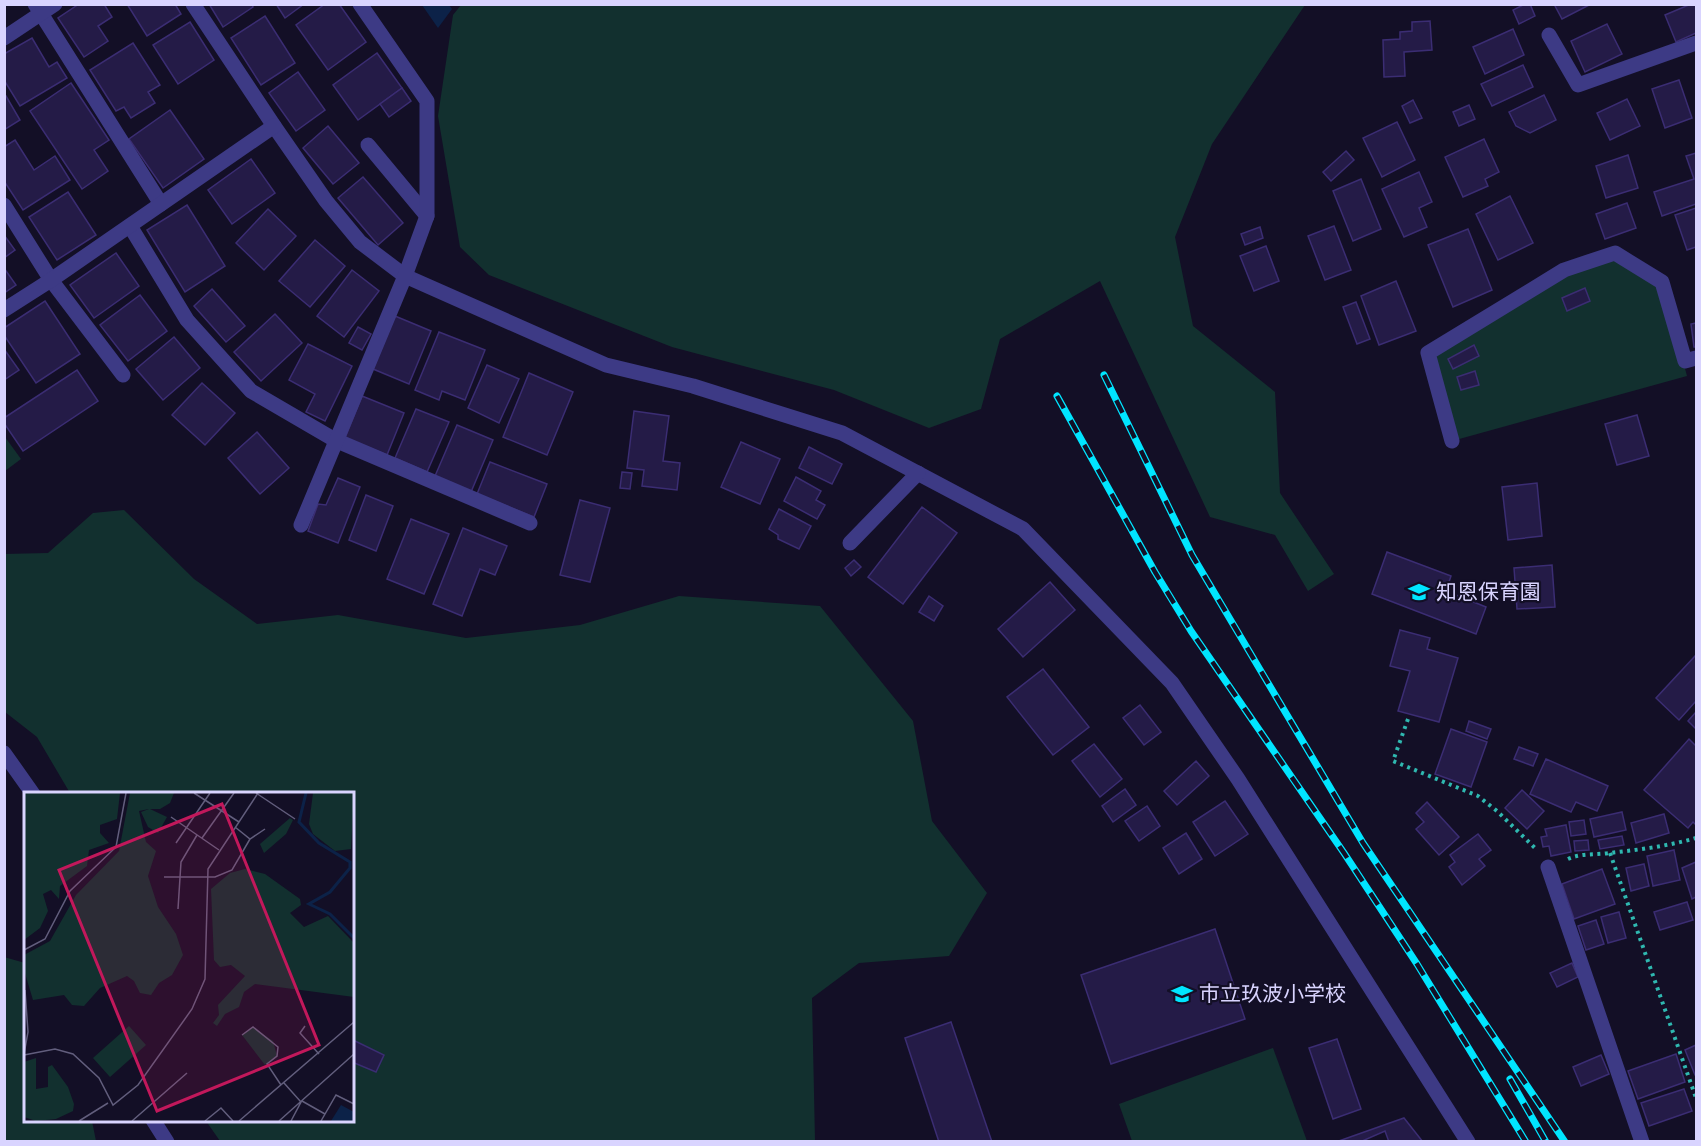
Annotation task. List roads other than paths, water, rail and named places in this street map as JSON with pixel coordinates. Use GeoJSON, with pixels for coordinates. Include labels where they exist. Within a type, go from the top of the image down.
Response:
{"type":"FeatureCollection","features":[{"type":"Feature","properties":{"kind":"street"},"geometry":{"type":"LineString","coordinates":[[4,38],[38,9],[55,4]]}},
{"type":"Feature","properties":{"kind":"street"},"geometry":{"type":"LineString","coordinates":[[193,4],[326,201],[360,242],[405,276],[606,365],[693,386],[842,433],[1023,529],[1173,683],[1238,779],[1468,1142]]}},
{"type":"Feature","properties":{"kind":"street"},"geometry":{"type":"LineString","coordinates":[[301,525],[405,276],[427,216],[427,101],[360,4]]}},
{"type":"Feature","properties":{"kind":"street"},"geometry":{"type":"LineString","coordinates":[[38,9],[161,204]]}},
{"type":"Feature","properties":{"kind":"street"},"geometry":{"type":"LineString","coordinates":[[1549,35],[1578,85],[1696,43]]}},
{"type":"Feature","properties":{"kind":"street"},"geometry":{"type":"LineString","coordinates":[[4,309],[51,280],[274,126]]}},
{"type":"Feature","properties":{"kind":"street"},"geometry":{"type":"LineString","coordinates":[[368,145],[427,216]]}},
{"type":"Feature","properties":{"kind":"street"},"geometry":{"type":"LineString","coordinates":[[4,205],[51,280],[123,375]]}},
{"type":"Feature","properties":{"kind":"street"},"geometry":{"type":"LineString","coordinates":[[130,226],[187,320],[251,391],[335,440],[530,524]]}},
{"type":"Feature","properties":{"kind":"street"},"geometry":{"type":"LineString","coordinates":[[1452,441],[1428,353],[1564,270],[1615,253],[1662,282],[1685,361],[1696,358]]}},
{"type":"Feature","properties":{"kind":"street"},"geometry":{"type":"LineString","coordinates":[[850,543],[918,473]]}},
{"type":"Feature","properties":{"kind":"street"},"geometry":{"type":"LineString","coordinates":[[4,753],[32,792]]}},
{"type":"Feature","properties":{"kind":"street"},"geometry":{"type":"LineString","coordinates":[[1548,867],[1642,1142]]}},
{"type":"Feature","properties":{"kind":"street"},"geometry":{"type":"LineString","coordinates":[[154,1122],[166,1142]]}},
{"type":"Feature","properties":{"kind":"water"},"geometry":{"type":"Polygon","coordinates":[[[422,5],[449,5],[452,9],[438,28],[422,5]]]}},
{"type":"Feature","properties":{"kind":"railway"},"geometry":{"type":"LineString","coordinates":[[1104,375],[1192,555],[1363,843],[1565,1142]]}},
{"type":"Feature","properties":{"kind":"railway"},"geometry":{"type":"LineString","coordinates":[[1057,396],[1155,572],[1191,631],[1344,853],[1417,964],[1526,1142]]}},
{"type":"Feature","properties":{"kind":"railway"},"geometry":{"type":"LineString","coordinates":[[1510,1079],[1546,1142]]}},
{"type":"Feature","properties":{"kind":"place","name":"知恩保育園"},"geometry":{"type":"Point","coordinates":[1419,592]}},
{"type":"Feature","properties":{"kind":"place","name":"市立玖波小学校"},"geometry":{"type":"Point","coordinates":[1182,994]}}]}
